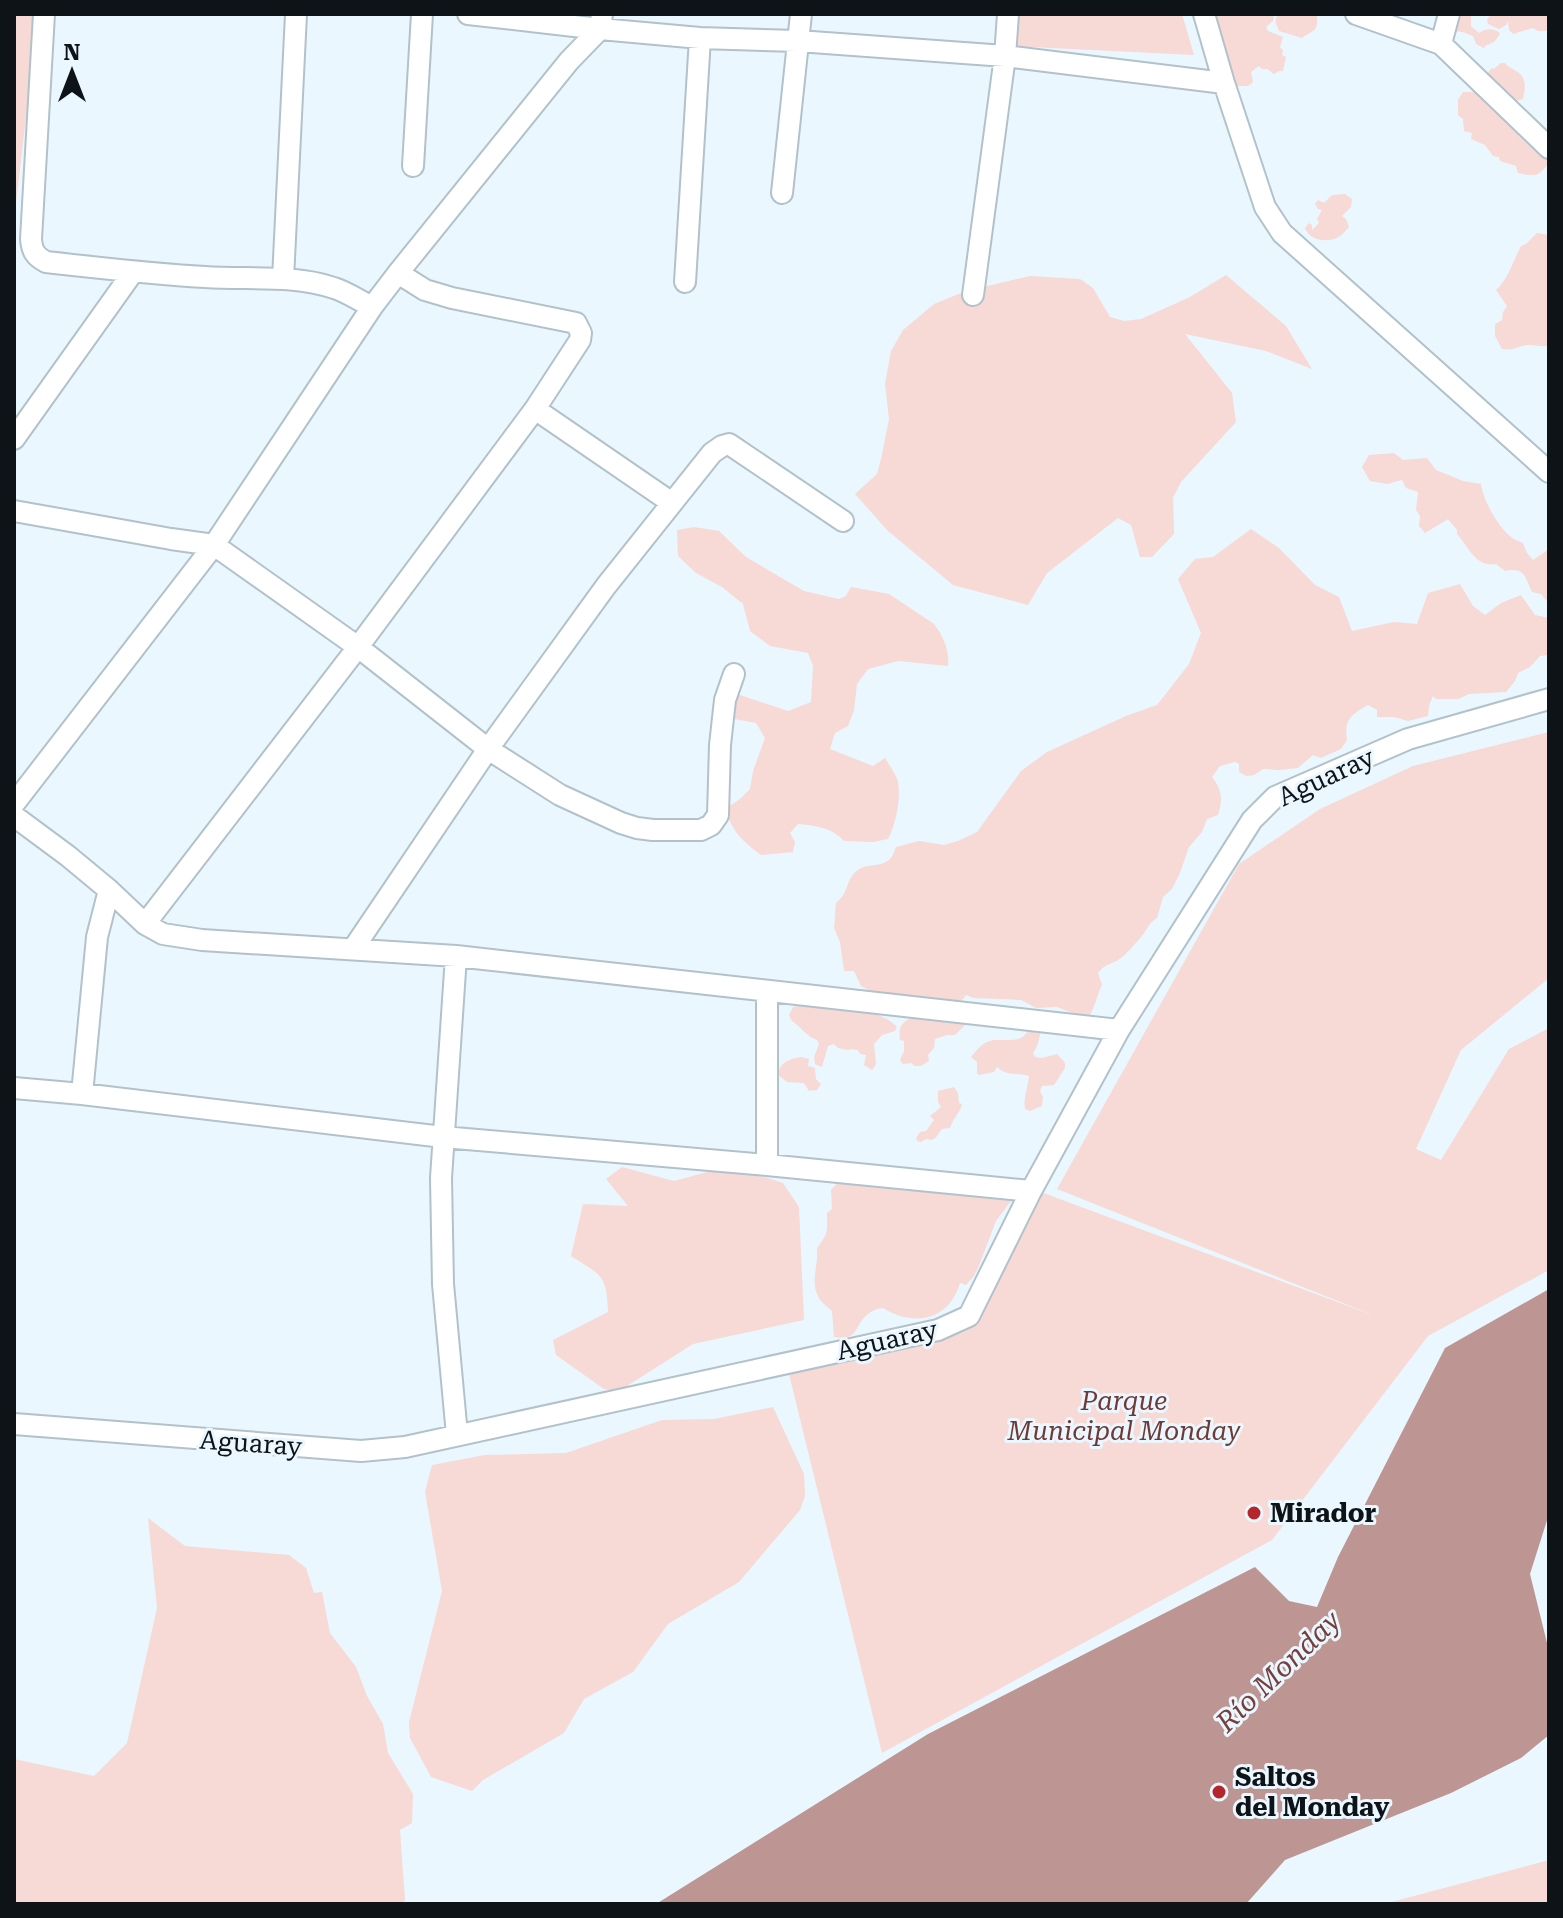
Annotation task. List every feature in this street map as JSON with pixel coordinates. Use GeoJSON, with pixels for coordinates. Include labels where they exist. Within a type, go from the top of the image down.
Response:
{"type":"FeatureCollection","features":[{"type":"Feature","properties":{"kind":"street"},"geometry":{"type":"LineString","coordinates":[[44,14],[32,250],[38,258],[46,262],[133,272],[309,282],[336,288],[372,307]]}},
{"type":"Feature","properties":{"kind":"street"},"geometry":{"type":"LineString","coordinates":[[283,279],[296,14]]}},
{"type":"Feature","properties":{"kind":"street"},"geometry":{"type":"LineString","coordinates":[[413,166],[422,14]]}},
{"type":"Feature","properties":{"kind":"street"},"geometry":{"type":"LineString","coordinates":[[468,14],[601,22],[700,38],[798,41],[1005,56],[1224,83]]}},
{"type":"Feature","properties":{"kind":"street"},"geometry":{"type":"LineString","coordinates":[[782,193],[801,14]]}},
{"type":"Feature","properties":{"kind":"street"},"geometry":{"type":"LineString","coordinates":[[973,295],[1008,14]]}},
{"type":"Feature","properties":{"kind":"street"},"geometry":{"type":"LineString","coordinates":[[1204,14],[1265,207],[1282,233],[1549,472]]}},
{"type":"Feature","properties":{"kind":"street"},"geometry":{"type":"LineString","coordinates":[[1356,14],[1441,44],[1549,148]]}},
{"type":"Feature","properties":{"kind":"street"},"geometry":{"type":"LineString","coordinates":[[1441,44],[1449,14]]}},
{"type":"Feature","properties":{"kind":"street"},"geometry":{"type":"LineString","coordinates":[[14,804],[214,545],[372,307],[601,22]]}},
{"type":"Feature","properties":{"kind":"street"},"geometry":{"type":"LineString","coordinates":[[685,282],[700,38]]}},
{"type":"Feature","properties":{"kind":"street"},"geometry":{"type":"LineString","coordinates":[[14,439],[133,272]]}},
{"type":"Feature","properties":{"kind":"street"},"geometry":{"type":"LineString","coordinates":[[145,924],[358,647],[535,409],[580,340],[581,333],[576,323],[452,298],[425,290],[398,273]]}},
{"type":"Feature","properties":{"kind":"street"},"geometry":{"type":"LineString","coordinates":[[535,409],[672,503]]}},
{"type":"Feature","properties":{"kind":"street"},"geometry":{"type":"LineString","coordinates":[[353,949],[488,749],[606,586],[712,453],[729,444],[843,521]]}},
{"type":"Feature","properties":{"kind":"street"},"geometry":{"type":"LineString","coordinates":[[14,511],[214,545],[358,647],[488,749],[560,795],[621,823],[653,830],[701,830],[711,825],[718,815],[725,700],[734,674]]}},
{"type":"Feature","properties":{"kind":"street","name":"Aguaray"},"geometry":{"type":"LineString","coordinates":[[14,1424],[361,1451],[405,1447],[938,1330],[969,1316],[1031,1191],[1119,1030],[1252,820],[1275,797],[1408,739],[1549,699]]}},
{"type":"Feature","properties":{"kind":"street"},"geometry":{"type":"LineString","coordinates":[[14,816],[68,856],[145,924],[163,934],[202,940],[456,956],[1119,1030]]}},
{"type":"Feature","properties":{"kind":"street"},"geometry":{"type":"LineString","coordinates":[[82,1094],[97,937],[109,890]]}},
{"type":"Feature","properties":{"kind":"street"},"geometry":{"type":"LineString","coordinates":[[456,956],[441,1178],[443,1284],[457,1435]]}},
{"type":"Feature","properties":{"kind":"street"},"geometry":{"type":"LineString","coordinates":[[767,991],[767,1165]]}},
{"type":"Feature","properties":{"kind":"street"},"geometry":{"type":"LineString","coordinates":[[14,1088],[443,1137],[1031,1191]]}},
{"type":"Feature","properties":{"kind":"green space"},"geometry":{"type":"Polygon","coordinates":[[[14,14],[38,14],[14,220],[14,14]]]}},
{"type":"Feature","properties":{"kind":"green space"},"geometry":{"type":"Polygon","coordinates":[[[1012,14],[1182,14],[1194,55],[1011,46],[1012,14]]]}},
{"type":"Feature","properties":{"kind":"green space"},"geometry":{"type":"Polygon","coordinates":[[[1197,14],[1274,14],[1273,21],[1266,27],[1268,31],[1283,37],[1280,47],[1282,55],[1286,57],[1283,71],[1274,74],[1259,66],[1251,72],[1253,82],[1234,88],[1197,14]]]}},
{"type":"Feature","properties":{"kind":"green space"},"geometry":{"type":"Polygon","coordinates":[[[1278,14],[1317,14],[1316,27],[1302,38],[1279,31],[1276,22],[1278,14]]]}},
{"type":"Feature","properties":{"kind":"green space"},"geometry":{"type":"Polygon","coordinates":[[[1455,14],[1471,14],[1471,26],[1479,33],[1490,29],[1500,33],[1495,41],[1484,48],[1476,44],[1473,36],[1452,31],[1455,14]]]}},
{"type":"Feature","properties":{"kind":"green space"},"geometry":{"type":"Polygon","coordinates":[[[1491,14],[1549,14],[1549,26],[1546,31],[1533,28],[1513,34],[1508,21],[1499,29],[1488,24],[1491,14]]]}},
{"type":"Feature","properties":{"kind":"green space"},"geometry":{"type":"Polygon","coordinates":[[[1501,63],[1522,77],[1525,84],[1523,99],[1514,103],[1488,76],[1492,68],[1501,63]]]}},
{"type":"Feature","properties":{"kind":"green space"},"geometry":{"type":"Polygon","coordinates":[[[1476,89],[1547,154],[1548,164],[1541,172],[1531,175],[1518,173],[1516,166],[1500,161],[1485,145],[1471,139],[1472,133],[1464,131],[1463,119],[1458,115],[1458,100],[1463,92],[1476,89]]]}},
{"type":"Feature","properties":{"kind":"green space"},"geometry":{"type":"Polygon","coordinates":[[[1345,194],[1352,199],[1351,207],[1342,216],[1349,227],[1334,239],[1319,240],[1311,236],[1305,228],[1309,223],[1312,230],[1319,223],[1317,219],[1322,210],[1315,204],[1318,200],[1324,203],[1332,195],[1345,194]]]}},
{"type":"Feature","properties":{"kind":"green space"},"geometry":{"type":"Polygon","coordinates":[[[1537,233],[1549,235],[1549,346],[1502,349],[1495,336],[1495,324],[1502,320],[1507,306],[1496,290],[1508,275],[1521,246],[1537,233]]]}},
{"type":"Feature","properties":{"kind":"green space"},"geometry":{"type":"Polygon","coordinates":[[[1226,275],[1286,326],[1312,369],[1266,351],[1185,334],[1232,393],[1236,422],[1181,482],[1173,498],[1174,534],[1152,557],[1140,557],[1131,525],[1118,518],[1047,573],[1028,605],[953,585],[888,531],[855,494],[877,474],[881,459],[889,419],[885,384],[891,351],[903,330],[934,304],[966,291],[1030,276],[1080,279],[1093,288],[1110,317],[1124,321],[1141,319],[1190,297],[1226,275]]]}},
{"type":"Feature","properties":{"kind":"green space"},"geometry":{"type":"Polygon","coordinates":[[[1394,453],[1403,460],[1427,458],[1436,470],[1463,481],[1481,484],[1496,520],[1506,533],[1523,543],[1533,560],[1549,549],[1549,604],[1541,594],[1532,592],[1526,578],[1517,570],[1505,571],[1496,564],[1483,563],[1473,555],[1448,519],[1425,533],[1419,526],[1420,516],[1416,510],[1418,492],[1406,488],[1402,480],[1387,484],[1370,481],[1362,467],[1369,455],[1394,453]]]}},
{"type":"Feature","properties":{"kind":"green space"},"geometry":{"type":"Polygon","coordinates":[[[694,527],[719,531],[746,557],[804,591],[839,599],[846,596],[851,587],[889,594],[934,624],[947,649],[948,666],[898,661],[868,669],[857,684],[854,710],[848,726],[835,733],[830,749],[873,766],[885,758],[896,776],[899,789],[897,811],[888,839],[844,841],[828,830],[798,824],[790,833],[795,842],[793,852],[761,855],[743,840],[731,824],[725,809],[750,789],[765,738],[756,723],[729,718],[730,701],[740,695],[788,711],[811,702],[813,666],[808,653],[770,646],[750,631],[743,604],[722,587],[696,573],[678,556],[677,530],[694,527]]]}},
{"type":"Feature","properties":{"kind":"green space"},"geometry":{"type":"Polygon","coordinates":[[[1251,529],[1279,548],[1315,585],[1339,597],[1352,631],[1394,622],[1417,624],[1428,593],[1460,584],[1473,606],[1485,615],[1501,603],[1521,595],[1535,615],[1549,618],[1549,655],[1540,656],[1530,667],[1518,673],[1506,692],[1469,694],[1458,699],[1436,699],[1433,696],[1428,716],[1408,721],[1377,717],[1377,710],[1368,705],[1350,718],[1347,740],[1341,749],[1321,758],[1313,755],[1298,768],[1263,769],[1246,776],[1239,772],[1239,764],[1235,762],[1220,766],[1212,777],[1221,795],[1218,815],[1207,819],[1202,832],[1189,847],[1172,889],[1163,897],[1157,918],[1125,955],[1098,973],[1102,985],[1087,1019],[1057,1007],[1036,1008],[1021,1000],[966,995],[958,1002],[878,995],[861,986],[854,971],[844,971],[840,942],[834,928],[836,903],[844,894],[851,877],[862,868],[886,862],[896,847],[919,841],[944,845],[977,832],[1021,771],[1047,752],[1157,705],[1189,664],[1201,633],[1178,579],[1195,559],[1213,557],[1251,529]]]}},
{"type":"Feature","properties":{"kind":"green space","name":"Parque Municipal Monday"},"geometry":{"type":"Polygon","coordinates":[[[1549,732],[1549,978],[1461,1050],[1416,1149],[1441,1160],[1509,1049],[1549,1028],[1549,1270],[1428,1336],[1272,1540],[882,1753],[789,1374],[943,1334],[975,1317],[1038,1191],[1378,1317],[1057,1189],[1239,864],[1320,809],[1413,766],[1549,732]]]}},
{"type":"Feature","properties":{"kind":"green space"},"geometry":{"type":"Polygon","coordinates":[[[810,1003],[879,1015],[897,1027],[895,1031],[882,1035],[874,1044],[876,1064],[872,1070],[864,1065],[866,1055],[858,1050],[838,1048],[834,1044],[828,1046],[822,1067],[815,1064],[817,1040],[789,1015],[793,1007],[810,1003]]]}},
{"type":"Feature","properties":{"kind":"green space"},"geometry":{"type":"Polygon","coordinates":[[[923,1013],[947,1021],[967,1020],[967,1023],[955,1035],[935,1039],[934,1048],[928,1055],[929,1061],[921,1066],[903,1064],[900,1060],[904,1041],[900,1040],[900,1028],[923,1013]]]}},
{"type":"Feature","properties":{"kind":"green space"},"geometry":{"type":"Polygon","coordinates":[[[1031,1026],[1042,1028],[1033,1053],[1035,1057],[1057,1054],[1065,1063],[1065,1068],[1054,1085],[1042,1086],[1042,1106],[1030,1111],[1025,1109],[1029,1076],[1009,1073],[997,1067],[994,1072],[979,1075],[977,1062],[971,1057],[979,1047],[991,1040],[1021,1038],[1031,1026]]]}},
{"type":"Feature","properties":{"kind":"green space"},"geometry":{"type":"Polygon","coordinates":[[[801,1057],[809,1059],[808,1066],[815,1068],[816,1079],[821,1084],[817,1090],[809,1091],[804,1083],[787,1082],[778,1075],[786,1062],[801,1057]]]}},
{"type":"Feature","properties":{"kind":"green space"},"geometry":{"type":"Polygon","coordinates":[[[954,1087],[962,1104],[950,1128],[942,1129],[934,1139],[917,1141],[920,1132],[926,1131],[934,1120],[930,1116],[941,1107],[938,1091],[954,1087]]]}},
{"type":"Feature","properties":{"kind":"green space"},"geometry":{"type":"Polygon","coordinates":[[[730,1166],[783,1183],[799,1207],[804,1320],[693,1344],[619,1391],[604,1389],[556,1355],[553,1340],[608,1312],[604,1283],[571,1256],[583,1204],[628,1206],[606,1179],[622,1167],[674,1181],[730,1166]]]}},
{"type":"Feature","properties":{"kind":"green space"},"geometry":{"type":"Polygon","coordinates":[[[844,1176],[1008,1193],[1011,1201],[996,1221],[974,1276],[966,1285],[960,1283],[948,1306],[939,1313],[929,1317],[906,1317],[883,1308],[869,1313],[852,1335],[834,1337],[832,1311],[819,1298],[815,1278],[817,1248],[826,1232],[827,1213],[832,1209],[831,1190],[844,1176]]]}},
{"type":"Feature","properties":{"kind":"green space"},"geometry":{"type":"Polygon","coordinates":[[[773,1407],[804,1474],[805,1496],[800,1510],[739,1582],[668,1624],[633,1672],[584,1699],[564,1733],[483,1780],[472,1791],[431,1777],[410,1738],[409,1722],[442,1591],[425,1492],[432,1465],[485,1455],[566,1453],[662,1420],[714,1419],[773,1407]]]}},
{"type":"Feature","properties":{"kind":"green space"},"geometry":{"type":"Polygon","coordinates":[[[148,1518],[185,1546],[289,1555],[306,1568],[314,1593],[322,1592],[330,1633],[356,1667],[367,1696],[383,1724],[388,1753],[413,1794],[412,1823],[400,1830],[405,1900],[402,1904],[14,1904],[14,1759],[94,1776],[127,1743],[157,1608],[148,1518]]]}},
{"type":"Feature","properties":{"kind":"green space"},"geometry":{"type":"Polygon","coordinates":[[[1549,1860],[1549,1904],[1384,1904],[1549,1860]]]}},
{"type":"Feature","properties":{"kind":"water","name":"Río Monday"},"geometry":{"type":"Polygon","coordinates":[[[1549,1289],[1549,1514],[1530,1574],[1549,1651],[1549,1735],[1521,1758],[1451,1793],[1285,1860],[1246,1904],[656,1904],[928,1734],[1255,1567],[1289,1601],[1317,1607],[1338,1557],[1445,1348],[1549,1289]]]}},
{"type":"Feature","properties":{"kind":"place","name":"Mirador"},"geometry":{"type":"Point","coordinates":[1254,1513]}},
{"type":"Feature","properties":{"kind":"place","name":"Saltos del Monday"},"geometry":{"type":"Point","coordinates":[1219,1792]}}]}
